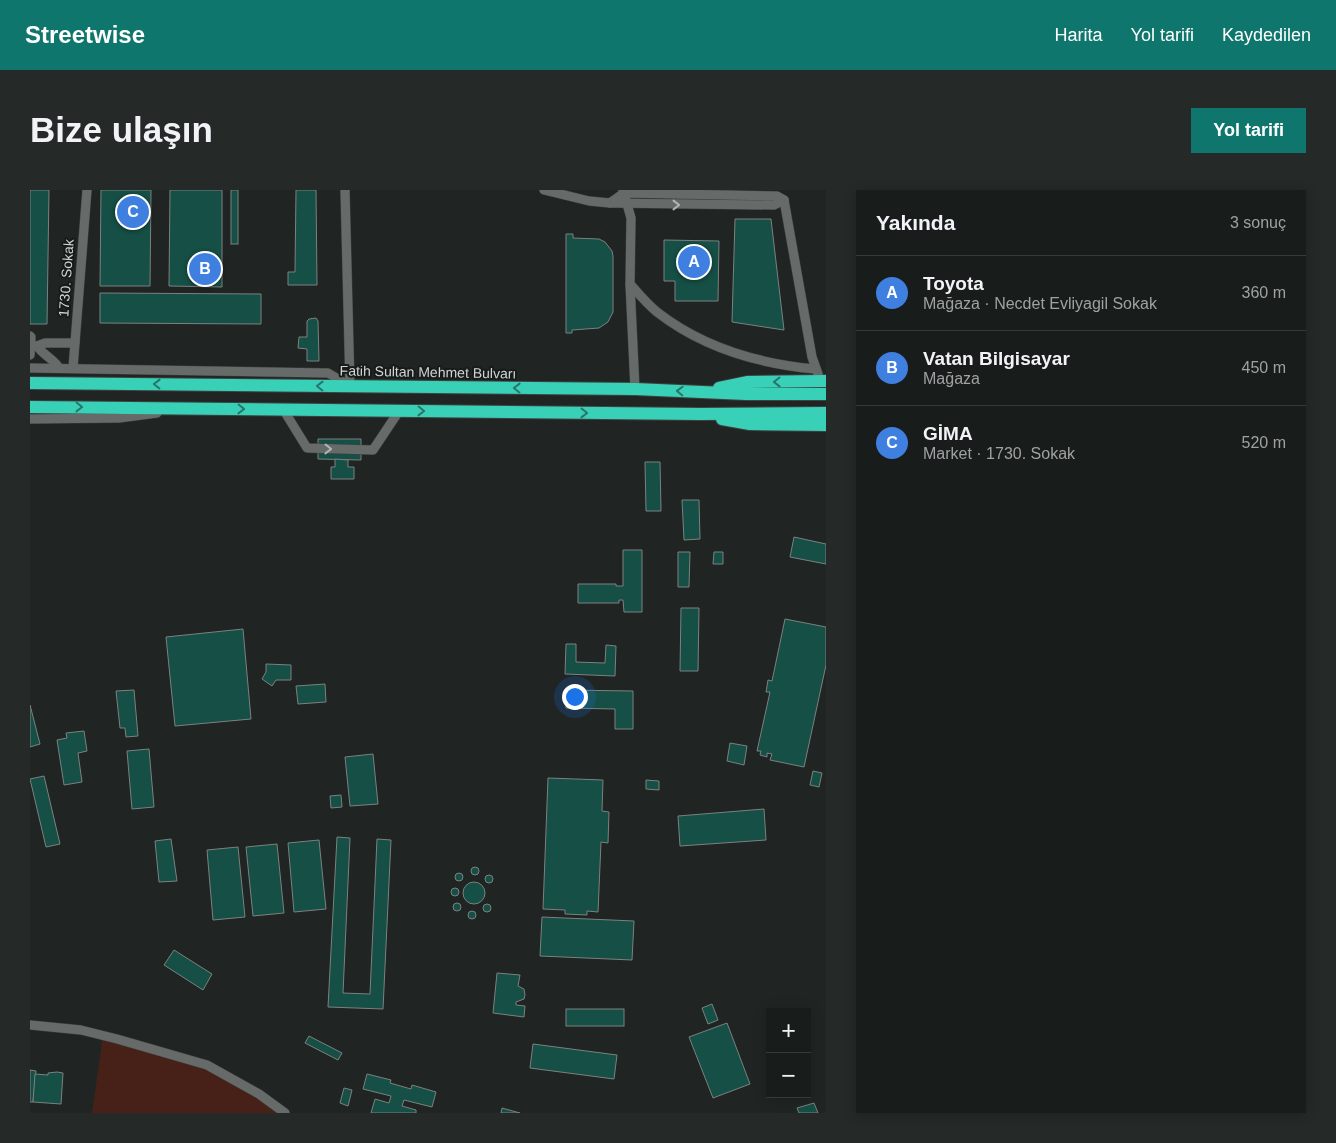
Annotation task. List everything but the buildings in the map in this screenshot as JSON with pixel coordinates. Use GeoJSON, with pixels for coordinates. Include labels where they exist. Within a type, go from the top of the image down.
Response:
{"type":"FeatureCollection","features":[{"type":"Feature","properties":{"kind":"highway"},"geometry":{"type":"LineString","coordinates":[[699,392],[748,382],[821,377]]}},
{"type":"Feature","properties":{"kind":"highway","name":"Fatih Sultan Mehmet Bulvarı"},"geometry":{"type":"LineString","coordinates":[[30,383],[635,389],[746,394],[826,394]]}},
{"type":"Feature","properties":{"kind":"highway"},"geometry":{"type":"LineString","coordinates":[[30,407],[700,414],[826,413]]}},
{"type":"Feature","properties":{"kind":"highway"},"geometry":{"type":"LineString","coordinates":[[700,414],[750,424],[826,425]]}},
{"type":"Feature","properties":{"kind":"street","name":"1730. Sokak"},"geometry":{"type":"LineString","coordinates":[[73,368],[87,190]]}},
{"type":"Feature","properties":{"kind":"street"},"geometry":{"type":"LineString","coordinates":[[345,190],[350,386]]}},
{"type":"Feature","properties":{"kind":"street"},"geometry":{"type":"LineString","coordinates":[[544,190],[589,201],[631,204],[774,205],[784,200]]}},
{"type":"Feature","properties":{"kind":"street"},"geometry":{"type":"LineString","coordinates":[[610,203],[624,191],[776,196],[784,200]]}},
{"type":"Feature","properties":{"kind":"street"},"geometry":{"type":"LineString","coordinates":[[624,191],[631,204]]}},
{"type":"Feature","properties":{"kind":"street"},"geometry":{"type":"LineString","coordinates":[[635,389],[630,284],[630,218],[631,204],[637,191]]}},
{"type":"Feature","properties":{"kind":"street"},"geometry":{"type":"LineString","coordinates":[[784,200],[812,357],[821,377]]}},
{"type":"Feature","properties":{"kind":"street"},"geometry":{"type":"LineString","coordinates":[[630,284],[655,311],[694,336],[739,354],[788,366],[821,377]]}},
{"type":"Feature","properties":{"kind":"street"},"geometry":{"type":"LineString","coordinates":[[32,346],[45,343],[75,343]]}},
{"type":"Feature","properties":{"kind":"street"},"geometry":{"type":"LineString","coordinates":[[32,346],[55,362],[59,368]]}},
{"type":"Feature","properties":{"kind":"street"},"geometry":{"type":"LineString","coordinates":[[30,368],[328,372],[350,386]]}},
{"type":"Feature","properties":{"kind":"street"},"geometry":{"type":"LineString","coordinates":[[30,377],[55,383]]}},
{"type":"Feature","properties":{"kind":"street"},"geometry":{"type":"LineString","coordinates":[[30,419],[119,418],[188,408]]}},
{"type":"Feature","properties":{"kind":"street"},"geometry":{"type":"LineString","coordinates":[[283,409],[307,448],[373,450],[399,411]]}},
{"type":"Feature","properties":{"kind":"street"},"geometry":{"type":"LineString","coordinates":[[30,1025],[81,1030],[207,1065],[259,1094],[285,1113]]}},
{"type":"Feature","properties":{"kind":"shaded area"},"geometry":{"type":"Polygon","coordinates":[[[103,1035],[207,1065],[285,1113],[92,1113],[103,1035]]]}},
{"type":"Feature","properties":{"kind":"place","name":"GİMA"},"geometry":{"type":"Point","coordinates":[133,212]}},
{"type":"Feature","properties":{"kind":"place","name":"Toyota"},"geometry":{"type":"Point","coordinates":[694,262]}},
{"type":"Feature","properties":{"kind":"place","name":"Vatan Bilgisayar"},"geometry":{"type":"Point","coordinates":[205,269]}}]}
